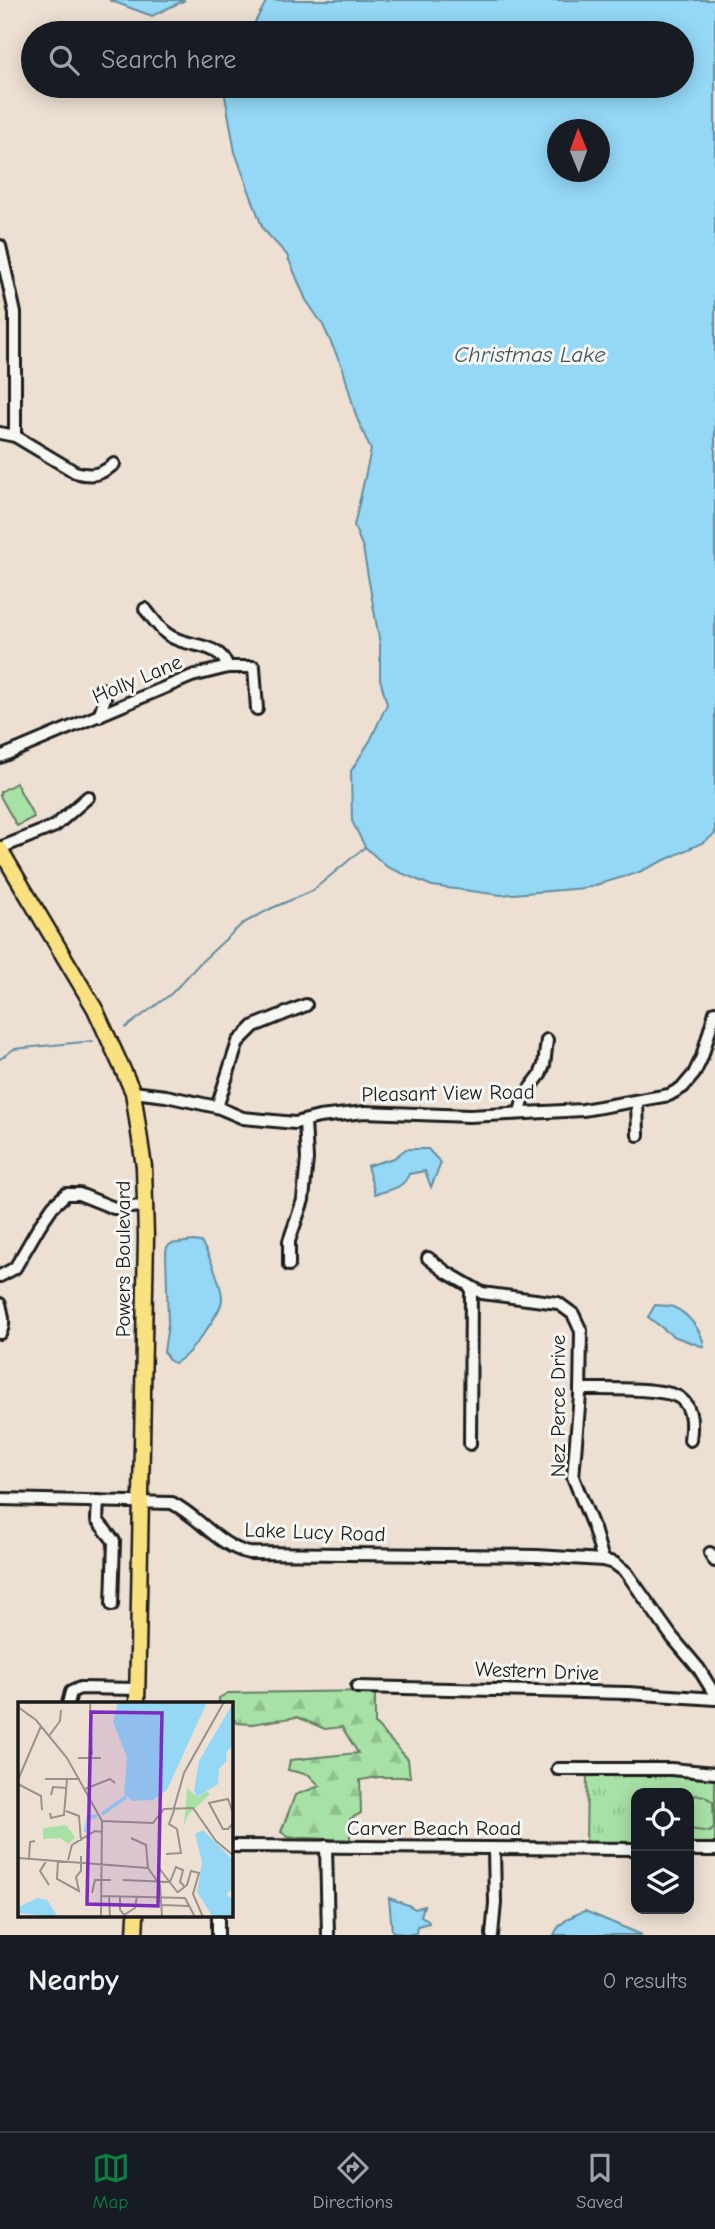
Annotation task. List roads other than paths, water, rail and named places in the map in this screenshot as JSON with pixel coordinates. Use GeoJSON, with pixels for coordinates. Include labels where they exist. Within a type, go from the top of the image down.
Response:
{"type":"FeatureCollection","features":[{"type":"Feature","properties":{"kind":"main road","name":"Powers Boulevard"},"geometry":{"type":"LineString","coordinates":[[0,849],[94,1009],[133,1092],[145,1167],[138,1696]]}},
{"type":"Feature","properties":{"kind":"street"},"geometry":{"type":"LineString","coordinates":[[0,246],[15,313],[15,436]]}},
{"type":"Feature","properties":{"kind":"street"},"geometry":{"type":"LineString","coordinates":[[0,433],[15,436],[75,472],[85,475],[96,475],[114,464]]}},
{"type":"Feature","properties":{"kind":"street"},"geometry":{"type":"LineString","coordinates":[[145,609],[168,635],[215,650],[226,660],[228,667],[254,667],[257,709]]}},
{"type":"Feature","properties":{"kind":"street","name":"Holly Lane"},"geometry":{"type":"LineString","coordinates":[[0,757],[192,676],[228,667]]}},
{"type":"Feature","properties":{"kind":"street"},"geometry":{"type":"LineString","coordinates":[[99,716],[105,698],[101,689]]}},
{"type":"Feature","properties":{"kind":"street"},"geometry":{"type":"LineString","coordinates":[[0,849],[55,825],[88,797]]}},
{"type":"Feature","properties":{"kind":"street"},"geometry":{"type":"LineString","coordinates":[[217,1107],[238,1042],[254,1026],[306,1005]]}},
{"type":"Feature","properties":{"kind":"street","name":"Pleasant View Road"},"geometry":{"type":"LineString","coordinates":[[133,1092],[217,1107],[243,1118],[295,1123],[365,1112],[469,1116],[583,1110],[670,1095],[682,1087],[694,1074],[715,1012]]}},
{"type":"Feature","properties":{"kind":"street"},"geometry":{"type":"LineString","coordinates":[[520,1113],[524,1097],[544,1065],[547,1040]]}},
{"type":"Feature","properties":{"kind":"street"},"geometry":{"type":"LineString","coordinates":[[637,1101],[638,1135]]}},
{"type":"Feature","properties":{"kind":"street"},"geometry":{"type":"LineString","coordinates":[[289,1265],[289,1241],[303,1200],[307,1159],[305,1121]]}},
{"type":"Feature","properties":{"kind":"street"},"geometry":{"type":"LineString","coordinates":[[0,1276],[15,1268],[40,1224],[66,1194],[79,1194],[114,1208],[145,1206]]}},
{"type":"Feature","properties":{"kind":"street","name":"Nez Perce Drive"},"geometry":{"type":"LineString","coordinates":[[428,1258],[482,1293],[558,1303],[573,1314],[581,1331],[580,1389],[573,1477],[603,1560]]}},
{"type":"Feature","properties":{"kind":"street"},"geometry":{"type":"LineString","coordinates":[[470,1444],[471,1287]]}},
{"type":"Feature","properties":{"kind":"street"},"geometry":{"type":"LineString","coordinates":[[0,1304],[3,1318],[3,1329],[0,1333]]}},
{"type":"Feature","properties":{"kind":"street"},"geometry":{"type":"LineString","coordinates":[[580,1389],[629,1390],[678,1397],[688,1408],[691,1417],[690,1440]]}},
{"type":"Feature","properties":{"kind":"street","name":"Lake Lucy Road"},"geometry":{"type":"LineString","coordinates":[[0,1499],[172,1503],[236,1550],[249,1553],[537,1556],[603,1560]]}},
{"type":"Feature","properties":{"kind":"street"},"geometry":{"type":"LineString","coordinates":[[98,1501],[97,1520],[114,1541],[112,1605]]}},
{"type":"Feature","properties":{"kind":"street"},"geometry":{"type":"LineString","coordinates":[[603,1560],[614,1563],[626,1572],[715,1697]]}},
{"type":"Feature","properties":{"kind":"street"},"geometry":{"type":"LineString","coordinates":[[68,1702],[71,1692],[80,1688],[138,1696]]}},
{"type":"Feature","properties":{"kind":"street","name":"Western Drive"},"geometry":{"type":"LineString","coordinates":[[357,1688],[715,1697]]}},
{"type":"Feature","properties":{"kind":"street"},"geometry":{"type":"LineString","coordinates":[[558,1769],[671,1769],[715,1773]]}},
{"type":"Feature","properties":{"kind":"street","name":"Carver Beach Road"},"geometry":{"type":"LineString","coordinates":[[233,1846],[631,1849]]}},
{"type":"Feature","properties":{"kind":"street"},"geometry":{"type":"LineString","coordinates":[[326,1846],[328,1935]]}},
{"type":"Feature","properties":{"kind":"street"},"geometry":{"type":"LineString","coordinates":[[492,1935],[495,1903],[494,1847]]}},
{"type":"Feature","properties":{"kind":"street"},"geometry":{"type":"LineString","coordinates":[[694,1850],[715,1850]]}},
{"type":"Feature","properties":{"kind":"water"},"geometry":{"type":"Polygon","coordinates":[[[109,0],[185,0],[152,16],[109,0]]]}},
{"type":"Feature","properties":{"kind":"water","name":"Christmas Lake"},"geometry":{"type":"Polygon","coordinates":[[[267,0],[715,0],[715,834],[704,842],[637,873],[585,888],[501,895],[432,886],[387,867],[365,847],[352,821],[351,771],[371,739],[387,704],[380,679],[380,644],[363,548],[354,526],[371,450],[356,416],[343,369],[323,325],[306,300],[287,255],[263,229],[235,152],[225,98],[694,98],[694,21],[256,21],[267,0]]]}},
{"type":"Feature","properties":{"kind":"water"},"geometry":{"type":"Polygon","coordinates":[[[406,1149],[428,1149],[441,1163],[431,1187],[425,1171],[409,1174],[400,1186],[375,1194],[367,1166],[394,1158],[406,1149]]]}},
{"type":"Feature","properties":{"kind":"water"},"geometry":{"type":"Polygon","coordinates":[[[201,1242],[208,1254],[222,1299],[203,1335],[187,1354],[174,1363],[164,1352],[168,1324],[166,1252],[171,1244],[201,1242]]]}},
{"type":"Feature","properties":{"kind":"water"},"geometry":{"type":"Polygon","coordinates":[[[655,1305],[671,1306],[689,1318],[698,1329],[704,1347],[673,1336],[648,1317],[655,1305]]]}},
{"type":"Feature","properties":{"kind":"water"},"geometry":{"type":"Polygon","coordinates":[[[389,1898],[415,1909],[424,1906],[421,1916],[429,1923],[417,1926],[416,1933],[407,1935],[392,1931],[389,1898]]]}},
{"type":"Feature","properties":{"kind":"water"},"geometry":{"type":"Polygon","coordinates":[[[585,1911],[642,1935],[554,1935],[559,1926],[585,1911]]]}},
{"type":"Feature","properties":{"kind":"waterway"},"geometry":{"type":"LineString","coordinates":[[125,1028],[171,994],[242,924],[312,891],[365,847]]}},
{"type":"Feature","properties":{"kind":"waterway"},"geometry":{"type":"LineString","coordinates":[[0,1059],[14,1049],[93,1041]]}}]}
